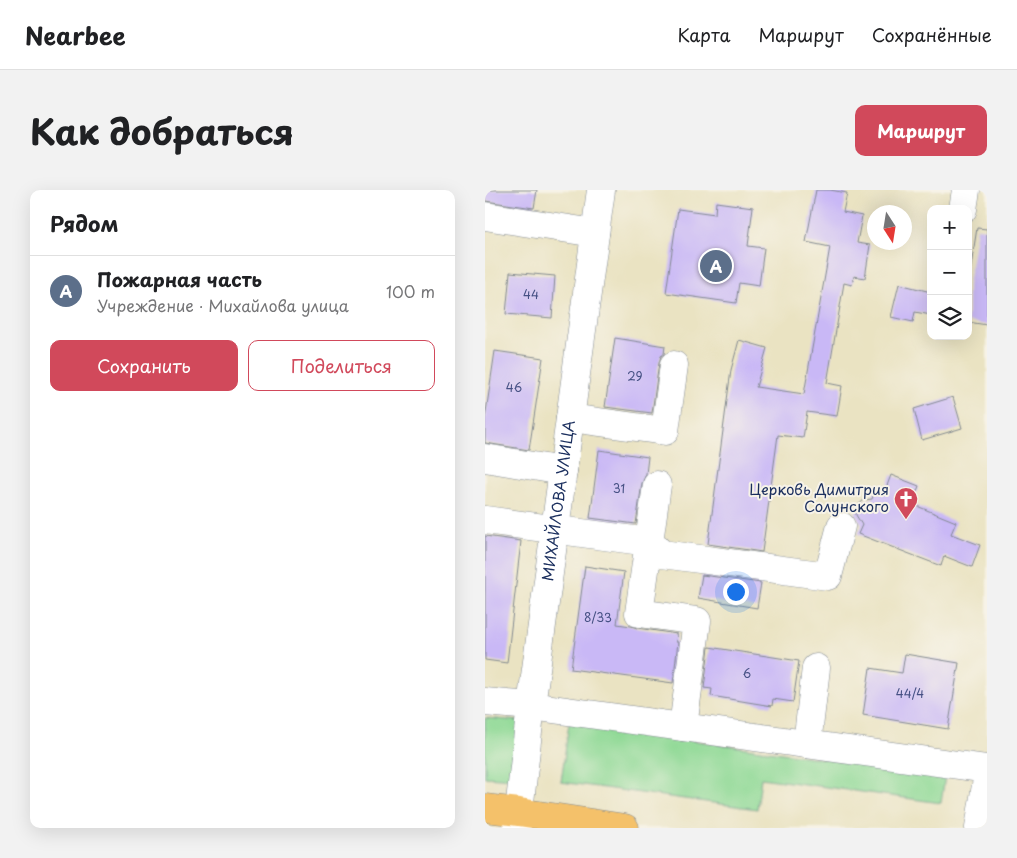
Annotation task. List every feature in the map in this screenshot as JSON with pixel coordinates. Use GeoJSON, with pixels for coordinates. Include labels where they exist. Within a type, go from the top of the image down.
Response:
{"type":"FeatureCollection","features":[{"type":"Feature","properties":{"kind":"main road"},"geometry":{"type":"LineString","coordinates":[[485,808],[518,820],[625,828]]}},
{"type":"Feature","properties":{"kind":"street","name":"МИХАЙЛОВА УЛИЦА"},"geometry":{"type":"LineString","coordinates":[[518,820],[531,706],[601,190]]}},
{"type":"Feature","properties":{"kind":"street"},"geometry":{"type":"LineString","coordinates":[[964,205],[966,190]]}},
{"type":"Feature","properties":{"kind":"street"},"geometry":{"type":"LineString","coordinates":[[485,216],[595,233]]}},
{"type":"Feature","properties":{"kind":"street"},"geometry":{"type":"LineString","coordinates":[[570,418],[665,431],[675,365]]}},
{"type":"Feature","properties":{"kind":"street"},"geometry":{"type":"LineString","coordinates":[[485,458],[563,471]]}},
{"type":"Feature","properties":{"kind":"street"},"geometry":{"type":"LineString","coordinates":[[657,485],[639,613],[697,621],[683,727]]}},
{"type":"Feature","properties":{"kind":"street"},"geometry":{"type":"LineString","coordinates":[[485,520],[649,542],[663,554],[828,576],[841,526]]}},
{"type":"Feature","properties":{"kind":"street"},"geometry":{"type":"LineString","coordinates":[[807,744],[816,668]]}},
{"type":"Feature","properties":{"kind":"street"},"geometry":{"type":"LineString","coordinates":[[485,702],[531,706],[987,769]]}},
{"type":"Feature","properties":{"kind":"street"},"geometry":{"type":"LineString","coordinates":[[979,828],[987,779]]}},
{"type":"Feature","properties":{"kind":"green space"},"geometry":{"type":"Polygon","coordinates":[[[485,718],[520,721],[515,779],[485,777],[485,718]]]}},
{"type":"Feature","properties":{"kind":"green space"},"geometry":{"type":"Polygon","coordinates":[[[569,723],[945,776],[941,803],[761,778],[757,809],[561,782],[569,723]]]}},
{"type":"Feature","properties":{"kind":"building"},"geometry":{"type":"Polygon","coordinates":[[[485,190],[537,190],[534,208],[485,201],[485,190]]]}},
{"type":"Feature","properties":{"kind":"building"},"geometry":{"type":"Polygon","coordinates":[[[816,190],[847,193],[843,212],[862,216],[857,243],[867,245],[867,250],[869,250],[865,278],[854,276],[852,285],[844,283],[827,383],[842,386],[837,416],[807,412],[803,438],[778,435],[762,552],[708,544],[731,370],[739,340],[767,348],[756,387],[804,394],[830,247],[806,242],[816,190]]]}},
{"type":"Feature","properties":{"kind":"building"},"geometry":{"type":"Polygon","coordinates":[[[716,202],[753,207],[748,246],[764,248],[759,286],[739,283],[736,303],[666,293],[678,209],[715,214],[716,202]]]}},
{"type":"Feature","properties":{"kind":"building"},"geometry":{"type":"Polygon","coordinates":[[[977,228],[987,229],[987,325],[972,323],[972,260],[977,228]]]}},
{"type":"Feature","properties":{"kind":"building"},"geometry":{"type":"Polygon","coordinates":[[[510,272],[555,276],[552,318],[506,314],[510,272]]]}},
{"type":"Feature","properties":{"kind":"building"},"geometry":{"type":"Polygon","coordinates":[[[899,284],[927,291],[927,314],[915,312],[913,322],[891,317],[899,284]]]}},
{"type":"Feature","properties":{"kind":"building"},"geometry":{"type":"Polygon","coordinates":[[[615,338],[665,346],[664,354],[661,356],[659,363],[652,413],[605,407],[615,338]]]}},
{"type":"Feature","properties":{"kind":"building"},"geometry":{"type":"Polygon","coordinates":[[[495,351],[543,358],[529,450],[485,443],[485,419],[495,351]]]}},
{"type":"Feature","properties":{"kind":"building"},"geometry":{"type":"Polygon","coordinates":[[[953,397],[962,428],[922,440],[914,409],[953,397]]]}},
{"type":"Feature","properties":{"kind":"building"},"geometry":{"type":"Polygon","coordinates":[[[599,450],[648,457],[636,524],[590,518],[599,450]]]}},
{"type":"Feature","properties":{"kind":"building","name":"Церковь Димитрия Солунского"},"geometry":{"type":"Polygon","coordinates":[[[891,475],[919,486],[912,504],[956,522],[951,534],[980,545],[972,567],[944,556],[941,566],[858,534],[862,525],[856,515],[858,505],[864,500],[872,499],[876,488],[885,491],[891,475]]]}},
{"type":"Feature","properties":{"kind":"building"},"geometry":{"type":"Polygon","coordinates":[[[485,536],[521,541],[507,663],[485,660],[485,536]]]}},
{"type":"Feature","properties":{"kind":"building"},"geometry":{"type":"Polygon","coordinates":[[[585,566],[624,572],[617,624],[677,634],[676,642],[678,642],[673,683],[571,669],[585,566]]]}},
{"type":"Feature","properties":{"kind":"building"},"geometry":{"type":"Polygon","coordinates":[[[702,575],[761,583],[757,608],[698,598],[702,575]]]}},
{"type":"Feature","properties":{"kind":"building"},"geometry":{"type":"Polygon","coordinates":[[[709,647],[799,661],[793,702],[773,699],[772,706],[711,696],[712,689],[704,688],[709,647]]]}},
{"type":"Feature","properties":{"kind":"building"},"geometry":{"type":"Polygon","coordinates":[[[905,654],[959,663],[948,729],[863,715],[870,668],[902,673],[905,654]]]}},
{"type":"Feature","properties":{"kind":"place","name":"Пожарная часть"},"geometry":{"type":"Point","coordinates":[716,266]}},
{"type":"Feature","properties":{"kind":"place","name":"Церковь Димитрия Солунского"},"geometry":{"type":"Point","coordinates":[906,520]}}]}
